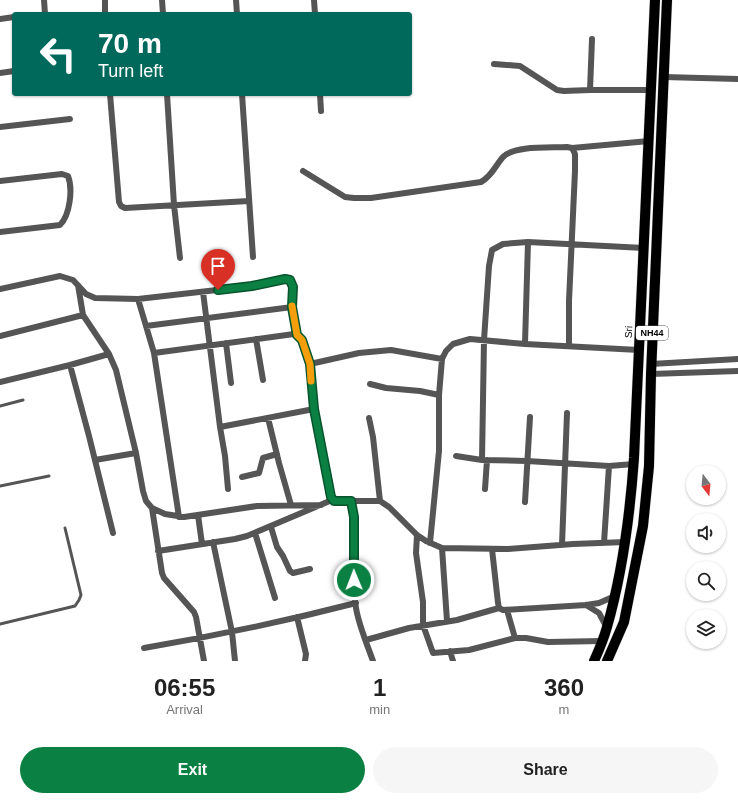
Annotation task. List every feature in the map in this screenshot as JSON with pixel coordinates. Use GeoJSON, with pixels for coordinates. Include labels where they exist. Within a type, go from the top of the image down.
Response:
{"type":"FeatureCollection","features":[{"type":"Feature","properties":{"kind":"highway","name":"Sri"},"geometry":{"type":"LineString","coordinates":[[594,661],[607,628],[626,542],[634,464],[655,0]]}},
{"type":"Feature","properties":{"kind":"highway","name":"NH44"},"geometry":{"type":"LineString","coordinates":[[607,661],[624,622],[643,526],[649,453],[651,369],[667,0]]}},
{"type":"Feature","properties":{"kind":"highway"},"geometry":{"type":"LineString","coordinates":[[635,451],[649,453]]}},
{"type":"Feature","properties":{"kind":"street"},"geometry":{"type":"LineString","coordinates":[[44,0],[45,12]]}},
{"type":"Feature","properties":{"kind":"street"},"geometry":{"type":"LineString","coordinates":[[105,0],[106,12]]}},
{"type":"Feature","properties":{"kind":"street"},"geometry":{"type":"LineString","coordinates":[[162,0],[163,12]]}},
{"type":"Feature","properties":{"kind":"street"},"geometry":{"type":"LineString","coordinates":[[236,0],[237,12]]}},
{"type":"Feature","properties":{"kind":"street"},"geometry":{"type":"LineString","coordinates":[[314,0],[315,12]]}},
{"type":"Feature","properties":{"kind":"street"},"geometry":{"type":"LineString","coordinates":[[0,19],[12,17]]}},
{"type":"Feature","properties":{"kind":"street"},"geometry":{"type":"LineString","coordinates":[[590,90],[592,39]]}},
{"type":"Feature","properties":{"kind":"street"},"geometry":{"type":"LineString","coordinates":[[494,64],[520,66],[557,90],[651,90]]}},
{"type":"Feature","properties":{"kind":"street"},"geometry":{"type":"LineString","coordinates":[[0,73],[12,72]]}},
{"type":"Feature","properties":{"kind":"street"},"geometry":{"type":"LineString","coordinates":[[664,77],[738,80]]}},
{"type":"Feature","properties":{"kind":"street"},"geometry":{"type":"LineString","coordinates":[[110,96],[118,202],[121,206],[125,208],[249,201]]}},
{"type":"Feature","properties":{"kind":"street"},"geometry":{"type":"LineString","coordinates":[[167,96],[174,205],[180,258]]}},
{"type":"Feature","properties":{"kind":"street"},"geometry":{"type":"LineString","coordinates":[[242,96],[253,256]]}},
{"type":"Feature","properties":{"kind":"street"},"geometry":{"type":"LineString","coordinates":[[320,96],[321,111]]}},
{"type":"Feature","properties":{"kind":"street"},"geometry":{"type":"LineString","coordinates":[[0,127],[70,118]]}},
{"type":"Feature","properties":{"kind":"street"},"geometry":{"type":"LineString","coordinates":[[303,171],[345,197],[371,198],[481,182],[491,174],[504,156],[517,150],[572,148],[649,141]]}},
{"type":"Feature","properties":{"kind":"street"},"geometry":{"type":"LineString","coordinates":[[569,346],[575,154],[572,148]]}},
{"type":"Feature","properties":{"kind":"street"},"geometry":{"type":"LineString","coordinates":[[0,181],[62,174],[68,176],[71,188],[65,218],[60,225],[0,232]]}},
{"type":"Feature","properties":{"kind":"street"},"geometry":{"type":"LineString","coordinates":[[485,489],[484,340],[489,266],[492,250],[503,244],[528,242],[644,248]]}},
{"type":"Feature","properties":{"kind":"street"},"geometry":{"type":"LineString","coordinates":[[525,344],[528,242]]}},
{"type":"Feature","properties":{"kind":"street"},"geometry":{"type":"LineString","coordinates":[[0,289],[60,276],[73,280],[86,294],[95,298],[138,299],[252,286],[285,279],[290,280],[293,287],[292,307],[297,335],[302,340],[310,364],[314,409],[332,500]]}},
{"type":"Feature","properties":{"kind":"street"},"geometry":{"type":"LineString","coordinates":[[77,285],[83,315],[109,354],[116,370],[136,453],[143,491],[146,501],[152,508],[165,514],[179,517],[257,506],[321,505]]}},
{"type":"Feature","properties":{"kind":"street"},"geometry":{"type":"LineString","coordinates":[[203,292],[228,489]]}},
{"type":"Feature","properties":{"kind":"street"},"geometry":{"type":"LineString","coordinates":[[138,299],[154,352],[179,517]]}},
{"type":"Feature","properties":{"kind":"street"},"geometry":{"type":"LineString","coordinates":[[146,326],[292,307]]}},
{"type":"Feature","properties":{"kind":"street"},"geometry":{"type":"LineString","coordinates":[[0,336],[83,315]]}},
{"type":"Feature","properties":{"kind":"street"},"geometry":{"type":"LineString","coordinates":[[154,352],[226,344],[294,334],[297,335]]}},
{"type":"Feature","properties":{"kind":"street"},"geometry":{"type":"LineString","coordinates":[[256,339],[263,380]]}},
{"type":"Feature","properties":{"kind":"street"},"geometry":{"type":"LineString","coordinates":[[430,543],[439,451],[439,395],[442,359],[446,351],[454,344],[470,339],[525,344],[639,350]]}},
{"type":"Feature","properties":{"kind":"street"},"geometry":{"type":"LineString","coordinates":[[226,344],[231,383]]}},
{"type":"Feature","properties":{"kind":"street"},"geometry":{"type":"LineString","coordinates":[[310,364],[359,353],[392,350],[442,359]]}},
{"type":"Feature","properties":{"kind":"street"},"geometry":{"type":"LineString","coordinates":[[0,382],[109,354]]}},
{"type":"Feature","properties":{"kind":"street"},"geometry":{"type":"LineString","coordinates":[[651,369],[738,359]]}},
{"type":"Feature","properties":{"kind":"street"},"geometry":{"type":"LineString","coordinates":[[70,365],[113,533]]}},
{"type":"Feature","properties":{"kind":"street"},"geometry":{"type":"LineString","coordinates":[[651,369],[738,371]]}},
{"type":"Feature","properties":{"kind":"street"},"geometry":{"type":"LineString","coordinates":[[370,384],[386,388],[420,391],[439,395]]}},
{"type":"Feature","properties":{"kind":"street"},"geometry":{"type":"LineString","coordinates":[[220,427],[314,409]]}},
{"type":"Feature","properties":{"kind":"street"},"geometry":{"type":"LineString","coordinates":[[562,545],[567,413]]}},
{"type":"Feature","properties":{"kind":"street"},"geometry":{"type":"LineString","coordinates":[[524,502],[530,417]]}},
{"type":"Feature","properties":{"kind":"street"},"geometry":{"type":"LineString","coordinates":[[268,418],[291,505]]}},
{"type":"Feature","properties":{"kind":"street"},"geometry":{"type":"LineString","coordinates":[[369,418],[373,437],[380,501]]}},
{"type":"Feature","properties":{"kind":"street"},"geometry":{"type":"LineString","coordinates":[[95,460],[136,453]]}},
{"type":"Feature","properties":{"kind":"street"},"geometry":{"type":"LineString","coordinates":[[242,477],[259,473],[263,458],[277,454]]}},
{"type":"Feature","properties":{"kind":"street"},"geometry":{"type":"LineString","coordinates":[[456,456],[484,460],[608,466],[634,464]]}},
{"type":"Feature","properties":{"kind":"street"},"geometry":{"type":"LineString","coordinates":[[604,543],[608,466]]}},
{"type":"Feature","properties":{"kind":"street"},"geometry":{"type":"LineString","coordinates":[[158,551],[235,539],[271,527],[332,500],[380,501],[417,535],[442,548],[508,549],[626,542]]}},
{"type":"Feature","properties":{"kind":"street"},"geometry":{"type":"LineString","coordinates":[[351,501],[354,517],[356,609],[373,661]]}},
{"type":"Feature","properties":{"kind":"street"},"geometry":{"type":"LineString","coordinates":[[152,508],[162,573],[164,578],[194,612],[204,661]]}},
{"type":"Feature","properties":{"kind":"street"},"geometry":{"type":"LineString","coordinates":[[198,515],[202,544]]}},
{"type":"Feature","properties":{"kind":"street"},"geometry":{"type":"LineString","coordinates":[[271,527],[277,547],[290,571],[293,573],[310,569]]}},
{"type":"Feature","properties":{"kind":"street"},"geometry":{"type":"LineString","coordinates":[[255,533],[275,598]]}},
{"type":"Feature","properties":{"kind":"street"},"geometry":{"type":"LineString","coordinates":[[417,535],[416,553],[423,602],[423,625],[433,653],[469,650],[515,638],[526,638],[548,642],[602,641]]}},
{"type":"Feature","properties":{"kind":"street"},"geometry":{"type":"LineString","coordinates":[[214,542],[232,632],[235,661]]}},
{"type":"Feature","properties":{"kind":"street"},"geometry":{"type":"LineString","coordinates":[[442,548],[447,622]]}},
{"type":"Feature","properties":{"kind":"street"},"geometry":{"type":"LineString","coordinates":[[492,549],[499,608]]}},
{"type":"Feature","properties":{"kind":"street"},"geometry":{"type":"LineString","coordinates":[[366,640],[423,625],[464,619],[499,608],[507,610],[586,605],[599,603],[615,596]]}},
{"type":"Feature","properties":{"kind":"street"},"geometry":{"type":"LineString","coordinates":[[144,648],[232,632],[356,603]]}},
{"type":"Feature","properties":{"kind":"street"},"geometry":{"type":"LineString","coordinates":[[586,605],[599,613],[607,628]]}},
{"type":"Feature","properties":{"kind":"street"},"geometry":{"type":"LineString","coordinates":[[507,610],[515,638]]}},
{"type":"Feature","properties":{"kind":"street"},"geometry":{"type":"LineString","coordinates":[[297,617],[306,654],[305,661]]}},
{"type":"Feature","properties":{"kind":"street"},"geometry":{"type":"LineString","coordinates":[[450,651],[453,661]]}},
{"type":"Feature","properties":{"kind":"lane"},"geometry":{"type":"LineString","coordinates":[[0,406],[24,400]]}},
{"type":"Feature","properties":{"kind":"lane"},"geometry":{"type":"LineString","coordinates":[[0,486],[49,476]]}},
{"type":"Feature","properties":{"kind":"lane"},"geometry":{"type":"LineString","coordinates":[[0,624],[75,606],[80,600],[81,595],[65,528]]}},
{"type":"Feature","properties":{"kind":"slow traffic"},"geometry":{"type":"LineString","coordinates":[[292,306],[297,335],[302,340],[310,364],[311,381]]}},
{"type":"Feature","properties":{"kind":"route"},"geometry":{"type":"LineString","coordinates":[[218,290],[252,286],[285,279],[290,280],[292,283],[292,307],[297,335],[302,340],[310,364],[314,409],[331,497],[334,501],[351,501],[354,517],[354,580]]}}]}
